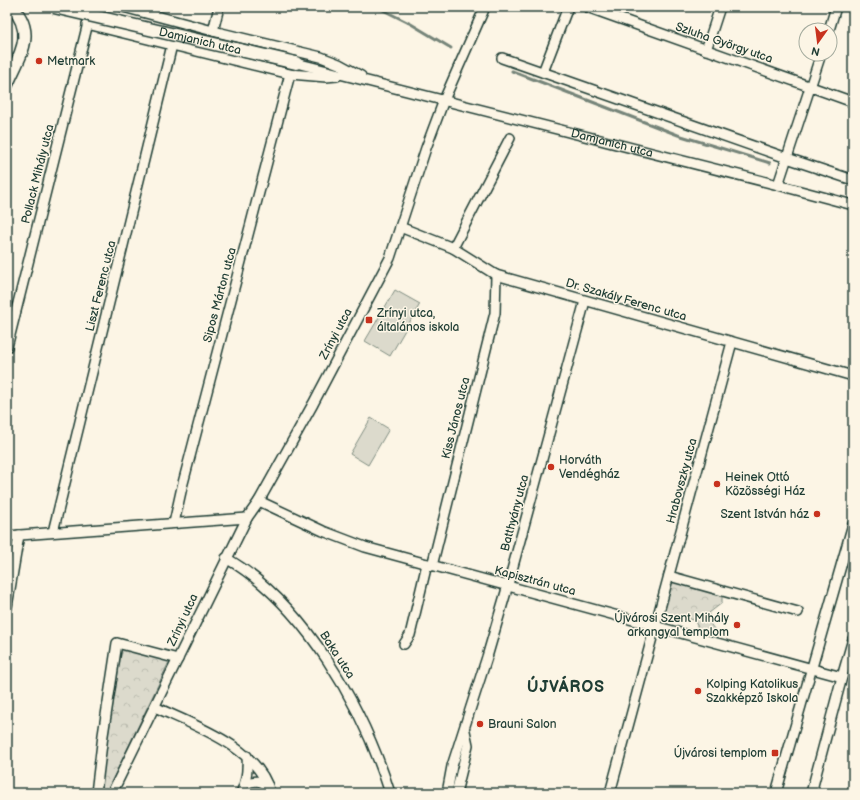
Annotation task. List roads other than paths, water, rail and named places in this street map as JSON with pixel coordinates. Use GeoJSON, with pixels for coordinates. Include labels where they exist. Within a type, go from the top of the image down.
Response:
{"type":"FeatureCollection","features":[{"type":"Feature","properties":{"kind":"main road"},"geometry":{"type":"LineString","coordinates":[[7,84],[20,56],[25,40],[26,30],[23,22],[12,7]]}},
{"type":"Feature","properties":{"kind":"main road","name":"Damjanich utca"},"geometry":{"type":"LineString","coordinates":[[54,7],[293,69]]}},
{"type":"Feature","properties":{"kind":"street","name":"Pollack Mihály utca"},"geometry":{"type":"LineString","coordinates":[[7,347],[92,7]]}},
{"type":"Feature","properties":{"kind":"street","name":"Damjanich utca"},"geometry":{"type":"LineString","coordinates":[[123,7],[213,31],[321,57],[339,64],[371,82]]}},
{"type":"Feature","properties":{"kind":"street"},"geometry":{"type":"LineString","coordinates":[[213,31],[219,7]]}},
{"type":"Feature","properties":{"kind":"street","name":"Zrínyi utca"},"geometry":{"type":"LineString","coordinates":[[112,793],[226,558],[247,518],[259,501],[314,402],[390,258],[426,148],[444,100],[485,7]]}},
{"type":"Feature","properties":{"kind":"street"},"geometry":{"type":"LineString","coordinates":[[543,72],[568,7]]}},
{"type":"Feature","properties":{"kind":"street","name":"Szluha György utca"},"geometry":{"type":"LineString","coordinates":[[587,7],[853,102]]}},
{"type":"Feature","properties":{"kind":"street"},"geometry":{"type":"LineString","coordinates":[[706,50],[720,7]]}},
{"type":"Feature","properties":{"kind":"street"},"geometry":{"type":"LineString","coordinates":[[831,22],[836,7]]}},
{"type":"Feature","properties":{"kind":"street","name":"Damjanich utca"},"geometry":{"type":"LineString","coordinates":[[87,24],[172,45],[293,69],[346,76],[853,205]]}},
{"type":"Feature","properties":{"kind":"street","name":"Liszt Ferenc utca"},"geometry":{"type":"LineString","coordinates":[[52,532],[172,45]]}},
{"type":"Feature","properties":{"kind":"street"},"geometry":{"type":"LineString","coordinates":[[502,58],[853,180]]}},
{"type":"Feature","properties":{"kind":"street"},"geometry":{"type":"LineString","coordinates":[[778,185],[818,62]]}},
{"type":"Feature","properties":{"kind":"street","name":"Sipos Márton utca"},"geometry":{"type":"LineString","coordinates":[[174,523],[293,69]]}},
{"type":"Feature","properties":{"kind":"street"},"geometry":{"type":"LineString","coordinates":[[453,248],[510,138]]}},
{"type":"Feature","properties":{"kind":"street","name":"Dr. Szakály Ferenc utca"},"geometry":{"type":"LineString","coordinates":[[400,227],[453,248],[496,275],[853,376]]}},
{"type":"Feature","properties":{"kind":"street","name":"Kiss János utca"},"geometry":{"type":"LineString","coordinates":[[404,644],[410,634],[430,565],[495,313],[496,275]]}},
{"type":"Feature","properties":{"kind":"street","name":"Batthyány utca"},"geometry":{"type":"LineString","coordinates":[[447,793],[452,766],[508,586],[585,301]]}},
{"type":"Feature","properties":{"kind":"street","name":"Hrabovszky utca"},"geometry":{"type":"LineString","coordinates":[[610,793],[732,342]]}},
{"type":"Feature","properties":{"kind":"street","name":"Kapisztrán utca"},"geometry":{"type":"LineString","coordinates":[[259,501],[323,531],[365,547],[842,677]]}},
{"type":"Feature","properties":{"kind":"street"},"geometry":{"type":"LineString","coordinates":[[7,536],[247,518]]}},
{"type":"Feature","properties":{"kind":"street"},"geometry":{"type":"LineString","coordinates":[[776,793],[853,524]]}},
{"type":"Feature","properties":{"kind":"street"},"geometry":{"type":"LineString","coordinates":[[7,607],[20,535]]}},
{"type":"Feature","properties":{"kind":"street","name":"Baka utca"},"geometry":{"type":"LineString","coordinates":[[226,558],[247,571],[281,601],[304,628],[348,695],[382,767],[390,793]]}},
{"type":"Feature","properties":{"kind":"street"},"geometry":{"type":"LineString","coordinates":[[669,576],[798,612]]}},
{"type":"Feature","properties":{"kind":"street","name":"Zrínyi utca"},"geometry":{"type":"LineString","coordinates":[[96,793],[117,643],[178,659]]}},
{"type":"Feature","properties":{"kind":"street"},"geometry":{"type":"LineString","coordinates":[[811,793],[852,643]]}},
{"type":"Feature","properties":{"kind":"street"},"geometry":{"type":"LineString","coordinates":[[155,707],[210,733],[247,756],[264,777],[269,789]]}},
{"type":"Feature","properties":{"kind":"street","name":"Batthyány utca"},"geometry":{"type":"LineString","coordinates":[[456,793],[468,745],[464,731]]}},
{"type":"Feature","properties":{"kind":"street"},"geometry":{"type":"LineString","coordinates":[[240,793],[246,784],[248,770],[247,756]]}},
{"type":"Feature","properties":{"kind":"street"},"geometry":{"type":"LineString","coordinates":[[246,784],[256,780],[263,782],[269,789]]}},
{"type":"Feature","properties":{"kind":"waterway"},"geometry":{"type":"LineString","coordinates":[[377,7],[411,24],[451,48]]}},
{"type":"Feature","properties":{"kind":"waterway"},"geometry":{"type":"LineString","coordinates":[[512,71],[678,135],[770,163]]}},
{"type":"Feature","properties":{"kind":"place","name":"Metmark"},"geometry":{"type":"Point","coordinates":[39,61]}},
{"type":"Feature","properties":{"kind":"place","name":"Zrínyi utca, általános iskola"},"geometry":{"type":"Point","coordinates":[369,320]}},
{"type":"Feature","properties":{"kind":"place","name":"Horváth Vendégház"},"geometry":{"type":"Point","coordinates":[551,467]}},
{"type":"Feature","properties":{"kind":"place","name":"Heinek Ottó Közösségi Ház"},"geometry":{"type":"Point","coordinates":[717,484]}},
{"type":"Feature","properties":{"kind":"place","name":"Szent István ház"},"geometry":{"type":"Point","coordinates":[817,514]}},
{"type":"Feature","properties":{"kind":"place","name":"Újvárosi Szent Mihály arkangyal templom"},"geometry":{"type":"Point","coordinates":[737,625]}},
{"type":"Feature","properties":{"kind":"place","name":"Kolping Katolikus Szakképző Iskola"},"geometry":{"type":"Point","coordinates":[698,691]}},
{"type":"Feature","properties":{"kind":"place","name":"Brauni Salon"},"geometry":{"type":"Point","coordinates":[480,724]}},
{"type":"Feature","properties":{"kind":"place","name":"Újvárosi templom"},"geometry":{"type":"Point","coordinates":[775,753]}},
{"type":"Feature","properties":{"kind":"district","name":"ÚJVÁROS"},"geometry":{"type":"Point","coordinates":[566,687]}}]}
